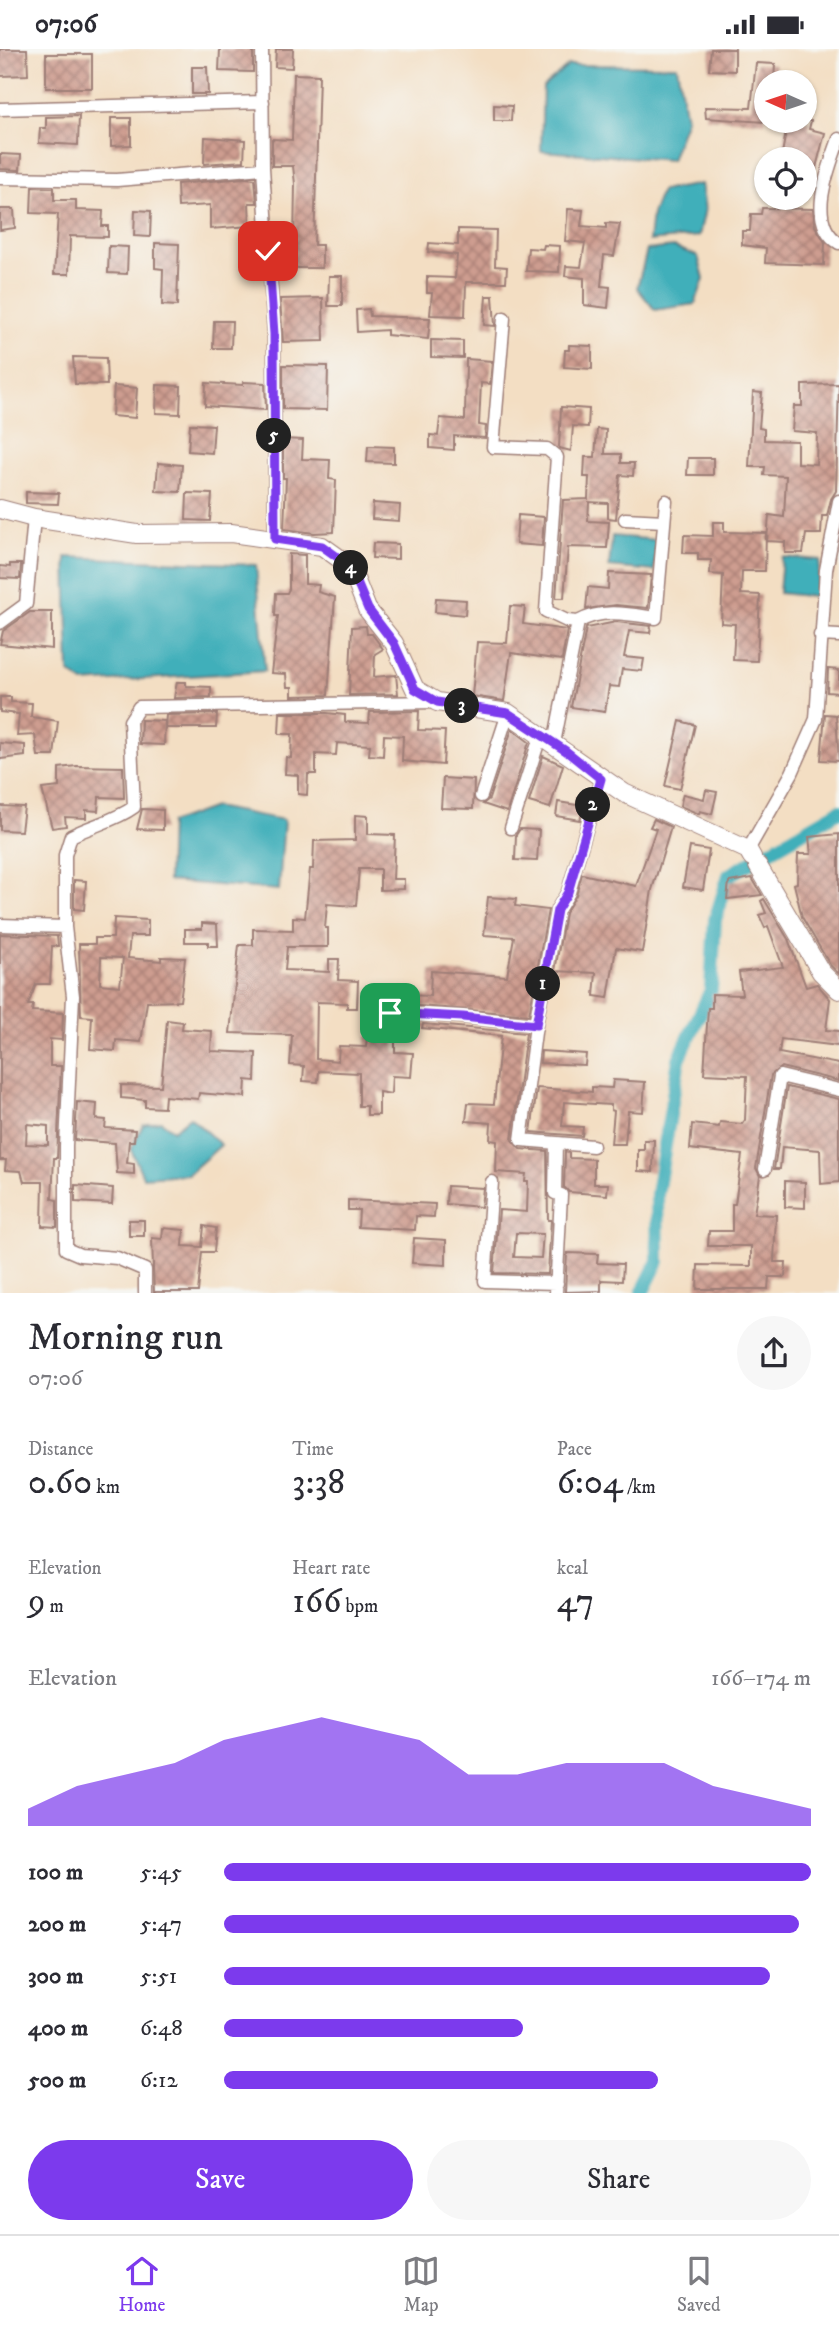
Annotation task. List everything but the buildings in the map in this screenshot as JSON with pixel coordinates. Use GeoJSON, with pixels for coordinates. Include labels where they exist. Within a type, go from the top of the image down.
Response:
{"type":"FeatureCollection","features":[{"type":"Feature","properties":{"kind":"street"},"geometry":{"type":"LineString","coordinates":[[262,49],[263,168],[274,334],[275,539]]}},
{"type":"Feature","properties":{"kind":"street"},"geometry":{"type":"LineString","coordinates":[[0,109],[263,102]]}},
{"type":"Feature","properties":{"kind":"street"},"geometry":{"type":"LineString","coordinates":[[839,139],[826,174],[821,217],[832,239],[839,243]]}},
{"type":"Feature","properties":{"kind":"street"},"geometry":{"type":"LineString","coordinates":[[0,177],[117,180],[263,168]]}},
{"type":"Feature","properties":{"kind":"street"},"geometry":{"type":"LineString","coordinates":[[504,318],[493,447],[547,449],[557,457],[546,611],[567,621],[578,622],[592,614],[623,613],[656,618],[666,501]]}},
{"type":"Feature","properties":{"kind":"street"},"geometry":{"type":"LineString","coordinates":[[752,858],[816,719],[826,570],[839,501]]}},
{"type":"Feature","properties":{"kind":"street"},"geometry":{"type":"LineString","coordinates":[[0,509],[34,518],[137,534],[231,533],[322,546],[350,566],[368,609],[394,643],[415,689],[437,702]]}},
{"type":"Feature","properties":{"kind":"street"},"geometry":{"type":"LineString","coordinates":[[0,624],[26,604],[34,518]]}},
{"type":"Feature","properties":{"kind":"street"},"geometry":{"type":"LineString","coordinates":[[625,519],[664,521]]}},
{"type":"Feature","properties":{"kind":"street"},"geometry":{"type":"LineString","coordinates":[[511,828],[547,739],[578,622]]}},
{"type":"Feature","properties":{"kind":"street"},"geometry":{"type":"LineString","coordinates":[[820,635],[839,636]]}},
{"type":"Feature","properties":{"kind":"street"},"geometry":{"type":"LineString","coordinates":[[145,1293],[145,1270],[117,1258],[79,1255],[66,1249],[66,1146],[73,996],[65,927],[65,855],[71,836],[98,823],[119,818],[134,807],[130,721],[139,707],[437,702],[508,713],[624,793],[752,858],[821,971],[839,990]]}},
{"type":"Feature","properties":{"kind":"street"},"geometry":{"type":"LineString","coordinates":[[481,796],[508,713]]}},
{"type":"Feature","properties":{"kind":"street"},"geometry":{"type":"LineString","coordinates":[[593,1146],[521,1140],[536,1025],[557,910],[568,892],[601,779]]}},
{"type":"Feature","properties":{"kind":"street"},"geometry":{"type":"LineString","coordinates":[[0,925],[65,927]]}},
{"type":"Feature","properties":{"kind":"street"},"geometry":{"type":"LineString","coordinates":[[390,1013],[536,1025]]}},
{"type":"Feature","properties":{"kind":"street"},"geometry":{"type":"LineString","coordinates":[[765,1170],[780,1076],[839,1090]]}},
{"type":"Feature","properties":{"kind":"street"},"geometry":{"type":"LineString","coordinates":[[492,1182],[485,1281],[556,1288],[561,1195],[555,1192],[556,1143]]}},
{"type":"Feature","properties":{"kind":"water"},"geometry":{"type":"Polygon","coordinates":[[[569,65],[677,66],[686,119],[671,160],[541,151],[543,87],[569,65]]]}},
{"type":"Feature","properties":{"kind":"water"},"geometry":{"type":"Polygon","coordinates":[[[701,184],[705,209],[699,236],[649,241],[652,214],[661,191],[701,184]]]}},
{"type":"Feature","properties":{"kind":"water"},"geometry":{"type":"Polygon","coordinates":[[[674,247],[698,256],[704,279],[695,304],[655,310],[637,288],[647,250],[674,247]]]}},
{"type":"Feature","properties":{"kind":"water"},"geometry":{"type":"Polygon","coordinates":[[[612,536],[657,540],[654,571],[609,567],[612,536]]]}},
{"type":"Feature","properties":{"kind":"water"},"geometry":{"type":"Polygon","coordinates":[[[66,557],[256,565],[265,671],[83,683],[69,672],[66,557]]]}},
{"type":"Feature","properties":{"kind":"water"},"geometry":{"type":"Polygon","coordinates":[[[782,557],[820,560],[816,597],[779,593],[782,557]]]}},
{"type":"Feature","properties":{"kind":"water"},"geometry":{"type":"Polygon","coordinates":[[[214,807],[284,820],[279,890],[168,881],[170,823],[214,807]]]}},
{"type":"Feature","properties":{"kind":"water"},"geometry":{"type":"Polygon","coordinates":[[[190,1117],[221,1145],[188,1174],[143,1177],[131,1150],[143,1125],[161,1121],[173,1130],[190,1117]]]}},
{"type":"Feature","properties":{"kind":"waterway"},"geometry":{"type":"LineString","coordinates":[[642,1293],[658,1261],[657,1194],[679,1059],[711,990],[715,920],[729,875],[839,811]]}},
{"type":"Feature","properties":{"kind":"route"},"geometry":{"type":"LineString","coordinates":[[268,251],[274,334],[275,539],[322,546],[350,566],[368,609],[394,643],[415,689],[437,702],[508,713],[566,751],[601,779],[568,892],[557,910],[536,1025],[390,1013]]}}]}
